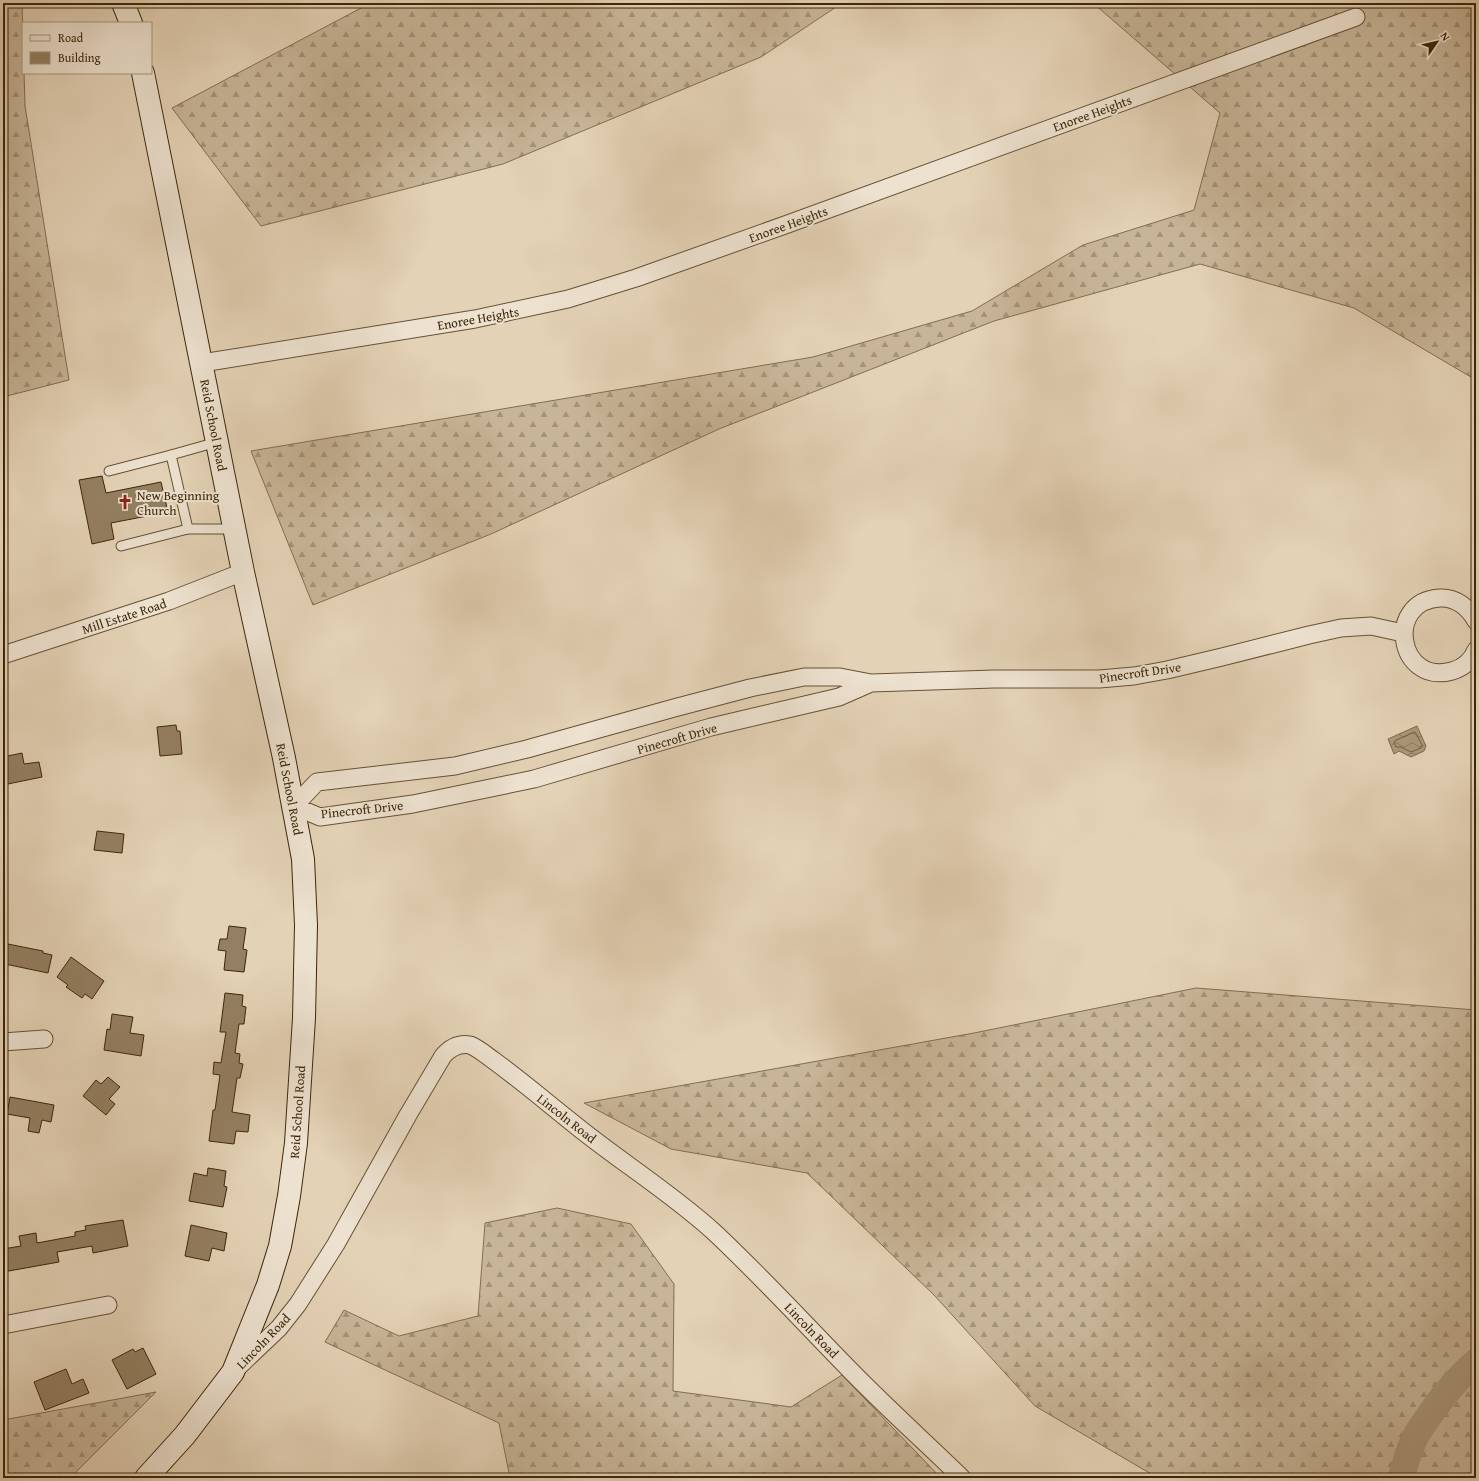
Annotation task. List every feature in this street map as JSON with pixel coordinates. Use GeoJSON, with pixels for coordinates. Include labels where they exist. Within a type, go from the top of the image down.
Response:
{"type":"FeatureCollection","features":[{"type":"Feature","properties":{"kind":"street"},"geometry":{"type":"LineString","coordinates":[[123,3],[131,22]]}},
{"type":"Feature","properties":{"kind":"street","name":"Enoree Heights"},"geometry":{"type":"LineString","coordinates":[[202,363],[475,319],[568,299],[636,278],[785,225],[1356,17]]}},
{"type":"Feature","properties":{"kind":"street","name":"Reid School Road"},"geometry":{"type":"LineString","coordinates":[[143,74],[243,572],[294,806],[303,859],[306,925],[304,1018],[296,1143],[289,1196],[280,1246],[268,1285],[233,1372],[185,1435],[146,1478]]}},
{"type":"Feature","properties":{"kind":"street","name":"Mill Estate Road"},"geometry":{"type":"LineString","coordinates":[[3,655],[169,601],[243,572]]}},
{"type":"Feature","properties":{"kind":"street"},"geometry":{"type":"LineString","coordinates":[[1475,653],[1463,666],[1456,670],[1439,673],[1431,672],[1423,669],[1410,657],[1406,650],[1403,633],[1408,617],[1413,610],[1423,602],[1434,598],[1443,598],[1459,602],[1472,613],[1476,621]]}},
{"type":"Feature","properties":{"kind":"street","name":"Pinecroft Drive"},"geometry":{"type":"LineString","coordinates":[[871,683],[840,697],[711,727],[534,779],[413,804],[320,817],[294,806],[317,782],[455,766],[527,749],[750,688],[804,677],[840,677],[871,683],[994,679],[1099,679],[1134,676],[1167,670],[1309,634],[1341,628],[1371,626],[1403,633]]}},
{"type":"Feature","properties":{"kind":"street"},"geometry":{"type":"LineString","coordinates":[[3,1042],[44,1039]]}},
{"type":"Feature","properties":{"kind":"street","name":"Lincoln Road"},"geometry":{"type":"LineString","coordinates":[[233,1372],[279,1328],[298,1304],[336,1244],[442,1056],[454,1047],[468,1045],[474,1047],[502,1066],[579,1129],[668,1194],[713,1232],[769,1286],[851,1371],[962,1478]]}},
{"type":"Feature","properties":{"kind":"street"},"geometry":{"type":"LineString","coordinates":[[3,1325],[108,1305]]}},
{"type":"Feature","properties":{"kind":"lane"},"geometry":{"type":"LineString","coordinates":[[109,470],[218,442]]}},
{"type":"Feature","properties":{"kind":"lane"},"geometry":{"type":"LineString","coordinates":[[171,455],[188,529]]}},
{"type":"Feature","properties":{"kind":"lane"},"geometry":{"type":"LineString","coordinates":[[121,546],[188,529],[235,529]]}},
{"type":"Feature","properties":{"kind":"green space"},"geometry":{"type":"Polygon","coordinates":[[[3,3],[22,3],[22,74],[24,74],[25,106],[69,380],[3,397],[3,3]]]}},
{"type":"Feature","properties":{"kind":"green space"},"geometry":{"type":"Polygon","coordinates":[[[360,3],[842,3],[761,57],[503,164],[261,226],[172,108],[363,7],[360,3]]]}},
{"type":"Feature","properties":{"kind":"green space"},"geometry":{"type":"Polygon","coordinates":[[[1093,3],[1476,3],[1476,380],[1354,308],[1200,264],[994,321],[719,429],[491,534],[313,605],[251,451],[813,357],[972,311],[1083,245],[1194,210],[1220,113],[1093,3]]]}},
{"type":"Feature","properties":{"kind":"green space"},"geometry":{"type":"Polygon","coordinates":[[[1196,988],[1476,1010],[1476,1478],[1158,1478],[1035,1406],[934,1295],[807,1173],[671,1149],[584,1103],[974,1033],[1196,988]]]}},
{"type":"Feature","properties":{"kind":"green space"},"geometry":{"type":"Polygon","coordinates":[[[557,1208],[631,1224],[674,1284],[673,1391],[791,1407],[842,1375],[941,1478],[510,1478],[499,1423],[325,1342],[344,1310],[399,1336],[478,1316],[485,1223],[557,1208]]]}},
{"type":"Feature","properties":{"kind":"green space"},"geometry":{"type":"Polygon","coordinates":[[[156,1392],[70,1478],[3,1478],[3,1420],[156,1392]]]}},
{"type":"Feature","properties":{"kind":"water"},"geometry":{"type":"Polygon","coordinates":[[[1417,726],[1426,746],[1424,751],[1411,757],[1399,751],[1394,754],[1388,739],[1417,726]]]}},
{"type":"Feature","properties":{"kind":"building","name":"New Beginning Church"},"geometry":{"type":"Polygon","coordinates":[[[102,476],[106,493],[161,482],[168,512],[111,523],[114,539],[92,544],[79,480],[102,476]]]}},
{"type":"Feature","properties":{"kind":"building"},"geometry":{"type":"Polygon","coordinates":[[[176,725],[177,731],[180,731],[182,754],[160,756],[157,727],[176,725]]]}},
{"type":"Feature","properties":{"kind":"building"},"geometry":{"type":"Polygon","coordinates":[[[22,753],[24,764],[39,762],[42,777],[3,785],[3,757],[22,753]]]}},
{"type":"Feature","properties":{"kind":"building"},"geometry":{"type":"Polygon","coordinates":[[[97,831],[124,834],[122,853],[94,850],[97,831]]]}},
{"type":"Feature","properties":{"kind":"building"},"geometry":{"type":"Polygon","coordinates":[[[229,926],[246,928],[243,949],[247,950],[244,972],[224,970],[226,951],[218,950],[220,939],[227,939],[229,926]]]}},
{"type":"Feature","properties":{"kind":"building"},"geometry":{"type":"Polygon","coordinates":[[[8,944],[43,951],[43,953],[52,955],[48,973],[5,964],[8,944]]]}},
{"type":"Feature","properties":{"kind":"building"},"geometry":{"type":"Polygon","coordinates":[[[71,957],[104,981],[92,999],[85,994],[82,998],[66,987],[68,985],[57,977],[71,957]]]}},
{"type":"Feature","properties":{"kind":"building"},"geometry":{"type":"Polygon","coordinates":[[[225,993],[243,995],[242,1006],[246,1007],[244,1024],[239,1024],[235,1053],[240,1054],[239,1063],[243,1064],[240,1078],[237,1078],[232,1112],[250,1115],[248,1132],[236,1131],[234,1144],[209,1141],[220,1075],[213,1074],[214,1062],[221,1063],[226,1032],[220,1032],[225,993]]]}},
{"type":"Feature","properties":{"kind":"building"},"geometry":{"type":"Polygon","coordinates":[[[112,1014],[133,1017],[130,1033],[144,1035],[141,1056],[104,1050],[107,1029],[110,1030],[112,1014]]]}},
{"type":"Feature","properties":{"kind":"building"},"geometry":{"type":"Polygon","coordinates":[[[108,1077],[120,1087],[109,1099],[115,1104],[106,1115],[83,1096],[96,1080],[101,1084],[108,1077]]]}},
{"type":"Feature","properties":{"kind":"building"},"geometry":{"type":"Polygon","coordinates":[[[10,1097],[54,1105],[51,1122],[42,1120],[39,1133],[28,1131],[30,1118],[7,1114],[10,1097]]]}},
{"type":"Feature","properties":{"kind":"building"},"geometry":{"type":"Polygon","coordinates":[[[208,1168],[226,1171],[224,1186],[227,1187],[223,1207],[189,1201],[194,1173],[207,1176],[208,1168]]]}},
{"type":"Feature","properties":{"kind":"building"},"geometry":{"type":"Polygon","coordinates":[[[123,1220],[128,1246],[93,1253],[92,1246],[57,1252],[59,1262],[3,1272],[3,1249],[21,1246],[19,1236],[36,1233],[37,1243],[75,1236],[75,1232],[86,1230],[85,1226],[123,1220]]]}},
{"type":"Feature","properties":{"kind":"building"},"geometry":{"type":"Polygon","coordinates":[[[191,1225],[227,1233],[224,1251],[212,1248],[209,1261],[185,1256],[191,1225]]]}},
{"type":"Feature","properties":{"kind":"building"},"geometry":{"type":"Polygon","coordinates":[[[143,1348],[156,1374],[127,1389],[112,1360],[133,1349],[135,1352],[143,1348]]]}},
{"type":"Feature","properties":{"kind":"building"},"geometry":{"type":"Polygon","coordinates":[[[66,1369],[72,1384],[83,1379],[89,1393],[45,1410],[34,1382],[66,1369]]]}},
{"type":"Feature","properties":{"kind":"waterway"},"geometry":{"type":"LineString","coordinates":[[1401,1478],[1409,1451],[1418,1432],[1447,1392],[1476,1362]]}},
{"type":"Feature","properties":{"kind":"place","name":"New Beginning Church"},"geometry":{"type":"Point","coordinates":[125,502]}}]}
